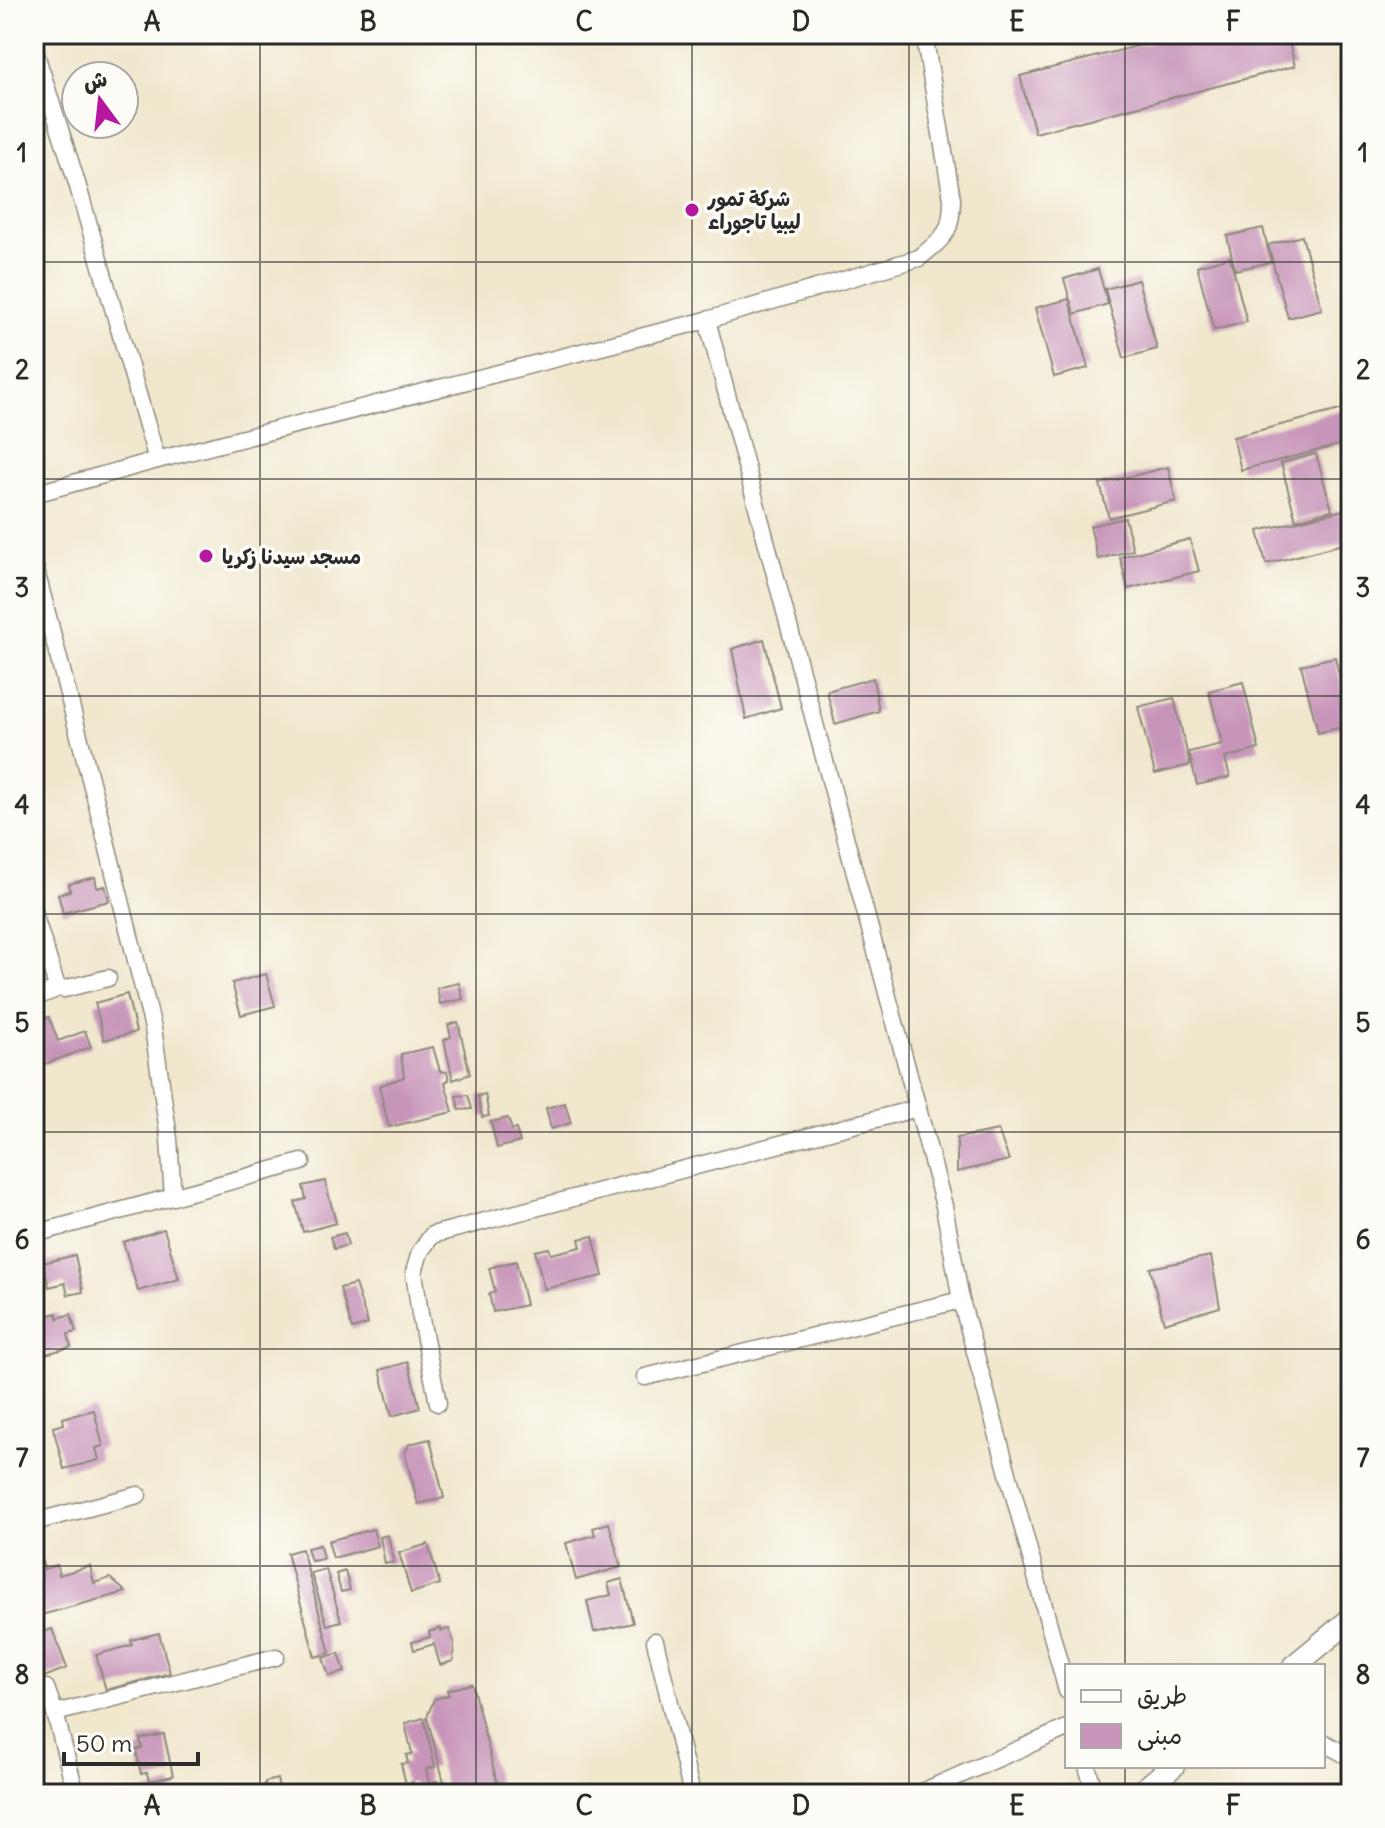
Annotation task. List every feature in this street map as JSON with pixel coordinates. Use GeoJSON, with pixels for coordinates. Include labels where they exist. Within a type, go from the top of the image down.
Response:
{"type":"FeatureCollection","features":[{"type":"Feature","properties":{"kind":"street"},"geometry":{"type":"LineString","coordinates":[[34,494],[707,320],[919,258],[943,239],[952,219],[952,199],[924,34]]}},
{"type":"Feature","properties":{"kind":"street"},"geometry":{"type":"LineString","coordinates":[[34,48],[76,180],[157,460]]}},
{"type":"Feature","properties":{"kind":"street"},"geometry":{"type":"LineString","coordinates":[[707,320],[944,1206],[961,1300],[1065,1684]]}},
{"type":"Feature","properties":{"kind":"street"},"geometry":{"type":"LineString","coordinates":[[34,563],[153,1028],[169,1139],[173,1197]]}},
{"type":"Feature","properties":{"kind":"street"},"geometry":{"type":"LineString","coordinates":[[34,913],[54,984],[59,988]]}},
{"type":"Feature","properties":{"kind":"street"},"geometry":{"type":"LineString","coordinates":[[34,998],[59,988],[108,978]]}},
{"type":"Feature","properties":{"kind":"street"},"geometry":{"type":"LineString","coordinates":[[438,1403],[414,1272],[420,1252],[432,1235],[918,1108]]}},
{"type":"Feature","properties":{"kind":"street"},"geometry":{"type":"LineString","coordinates":[[34,1234],[302,1162]]}},
{"type":"Feature","properties":{"kind":"street"},"geometry":{"type":"LineString","coordinates":[[645,1377],[961,1300]]}},
{"type":"Feature","properties":{"kind":"street"},"geometry":{"type":"LineString","coordinates":[[34,1522],[138,1495]]}},
{"type":"Feature","properties":{"kind":"street"},"geometry":{"type":"LineString","coordinates":[[1296,1664],[1351,1619]]}},
{"type":"Feature","properties":{"kind":"street"},"geometry":{"type":"LineString","coordinates":[[655,1641],[692,1794]]}},
{"type":"Feature","properties":{"kind":"street"},"geometry":{"type":"LineString","coordinates":[[55,1713],[276,1657]]}},
{"type":"Feature","properties":{"kind":"street"},"geometry":{"type":"LineString","coordinates":[[46,1688],[76,1794]]}},
{"type":"Feature","properties":{"kind":"street"},"geometry":{"type":"LineString","coordinates":[[917,1794],[1065,1729]]}},
{"type":"Feature","properties":{"kind":"street"},"geometry":{"type":"LineString","coordinates":[[1325,1743],[1351,1758]]}},
{"type":"Feature","properties":{"kind":"street"},"geometry":{"type":"LineString","coordinates":[[1088,1768],[1095,1794]]}},
{"type":"Feature","properties":{"kind":"street"},"geometry":{"type":"LineString","coordinates":[[1139,1794],[1171,1768]]}},
{"type":"Feature","properties":{"kind":"building"},"geometry":{"type":"Polygon","coordinates":[[[1184,34],[1287,34],[1295,66],[1035,133],[1020,76],[1184,34]]]}},
{"type":"Feature","properties":{"kind":"building"},"geometry":{"type":"Polygon","coordinates":[[[1263,228],[1271,262],[1235,270],[1227,236],[1263,228]]]}},
{"type":"Feature","properties":{"kind":"building"},"geometry":{"type":"Polygon","coordinates":[[[1302,236],[1322,309],[1288,318],[1268,245],[1302,236]]]}},
{"type":"Feature","properties":{"kind":"building"},"geometry":{"type":"Polygon","coordinates":[[[1230,257],[1247,322],[1214,330],[1197,266],[1230,257]]]}},
{"type":"Feature","properties":{"kind":"building"},"geometry":{"type":"Polygon","coordinates":[[[1098,269],[1108,304],[1074,314],[1064,279],[1098,269]]]}},
{"type":"Feature","properties":{"kind":"building"},"geometry":{"type":"Polygon","coordinates":[[[1138,280],[1157,349],[1124,358],[1105,289],[1138,280]]]}},
{"type":"Feature","properties":{"kind":"building"},"geometry":{"type":"Polygon","coordinates":[[[1069,299],[1088,368],[1054,377],[1035,308],[1069,299]]]}},
{"type":"Feature","properties":{"kind":"building"},"geometry":{"type":"Polygon","coordinates":[[[1344,409],[1351,442],[1241,470],[1233,437],[1344,409]]]}},
{"type":"Feature","properties":{"kind":"building"},"geometry":{"type":"Polygon","coordinates":[[[1316,454],[1332,510],[1296,520],[1281,463],[1316,454]]]}},
{"type":"Feature","properties":{"kind":"building"},"geometry":{"type":"Polygon","coordinates":[[[1168,467],[1176,501],[1109,518],[1100,484],[1168,467]]]}},
{"type":"Feature","properties":{"kind":"building"},"geometry":{"type":"Polygon","coordinates":[[[1351,508],[1351,542],[1266,564],[1258,531],[1351,508]]]}},
{"type":"Feature","properties":{"kind":"building"},"geometry":{"type":"Polygon","coordinates":[[[1125,518],[1133,550],[1098,559],[1090,526],[1125,518]]]}},
{"type":"Feature","properties":{"kind":"building"},"geometry":{"type":"Polygon","coordinates":[[[1190,539],[1199,571],[1128,589],[1120,557],[1190,539]]]}},
{"type":"Feature","properties":{"kind":"building"},"geometry":{"type":"Polygon","coordinates":[[[764,639],[781,708],[746,719],[732,649],[764,639]]]}},
{"type":"Feature","properties":{"kind":"building"},"geometry":{"type":"Polygon","coordinates":[[[1335,657],[1351,725],[1318,733],[1301,665],[1335,657]]]}},
{"type":"Feature","properties":{"kind":"building"},"geometry":{"type":"Polygon","coordinates":[[[873,678],[879,711],[835,724],[827,691],[873,678]]]}},
{"type":"Feature","properties":{"kind":"building"},"geometry":{"type":"Polygon","coordinates":[[[1243,682],[1259,749],[1225,758],[1230,777],[1197,785],[1189,752],[1222,744],[1209,691],[1243,682]]]}},
{"type":"Feature","properties":{"kind":"building"},"geometry":{"type":"Polygon","coordinates":[[[1174,698],[1190,765],[1155,774],[1138,707],[1174,698]]]}},
{"type":"Feature","properties":{"kind":"building"},"geometry":{"type":"Polygon","coordinates":[[[95,877],[97,888],[105,886],[109,901],[63,913],[58,894],[70,891],[69,884],[95,877]]]}},
{"type":"Feature","properties":{"kind":"building"},"geometry":{"type":"Polygon","coordinates":[[[266,974],[275,1006],[241,1015],[232,983],[266,974]]]}},
{"type":"Feature","properties":{"kind":"building"},"geometry":{"type":"Polygon","coordinates":[[[459,983],[463,999],[440,1004],[437,988],[459,983]]]}},
{"type":"Feature","properties":{"kind":"building"},"geometry":{"type":"Polygon","coordinates":[[[127,994],[136,1032],[104,1040],[95,1003],[127,994]]]}},
{"type":"Feature","properties":{"kind":"building"},"geometry":{"type":"Polygon","coordinates":[[[49,1017],[58,1041],[85,1031],[91,1047],[45,1064],[34,1034],[34,1022],[49,1017]]]}},
{"type":"Feature","properties":{"kind":"building"},"geometry":{"type":"Polygon","coordinates":[[[458,1022],[470,1074],[453,1080],[444,1040],[451,1037],[448,1025],[458,1022]]]}},
{"type":"Feature","properties":{"kind":"building"},"geometry":{"type":"Polygon","coordinates":[[[433,1047],[440,1071],[447,1072],[449,1080],[445,1082],[453,1112],[389,1127],[379,1086],[404,1077],[401,1054],[433,1047]]]}},
{"type":"Feature","properties":{"kind":"building"},"geometry":{"type":"Polygon","coordinates":[[[485,1094],[489,1116],[482,1117],[478,1096],[485,1094]]]}},
{"type":"Feature","properties":{"kind":"building"},"geometry":{"type":"Polygon","coordinates":[[[468,1095],[472,1109],[459,1110],[456,1096],[468,1095]]]}},
{"type":"Feature","properties":{"kind":"building"},"geometry":{"type":"Polygon","coordinates":[[[565,1103],[571,1123],[551,1129],[546,1108],[565,1103]]]}},
{"type":"Feature","properties":{"kind":"building"},"geometry":{"type":"Polygon","coordinates":[[[508,1118],[520,1142],[497,1148],[491,1122],[508,1118]]]}},
{"type":"Feature","properties":{"kind":"building"},"geometry":{"type":"Polygon","coordinates":[[[998,1130],[1009,1160],[957,1172],[957,1138],[998,1130]]]}},
{"type":"Feature","properties":{"kind":"building"},"geometry":{"type":"Polygon","coordinates":[[[325,1181],[336,1223],[303,1232],[295,1202],[306,1199],[303,1186],[325,1181]]]}},
{"type":"Feature","properties":{"kind":"building"},"geometry":{"type":"Polygon","coordinates":[[[164,1229],[179,1279],[138,1291],[123,1242],[164,1229]]]}},
{"type":"Feature","properties":{"kind":"building"},"geometry":{"type":"Polygon","coordinates":[[[345,1233],[348,1245],[334,1249],[330,1237],[345,1233]]]}},
{"type":"Feature","properties":{"kind":"building"},"geometry":{"type":"Polygon","coordinates":[[[593,1236],[603,1276],[544,1289],[535,1251],[549,1248],[551,1254],[581,1247],[579,1239],[593,1236]]]}},
{"type":"Feature","properties":{"kind":"building"},"geometry":{"type":"Polygon","coordinates":[[[75,1255],[83,1292],[68,1295],[65,1283],[49,1287],[43,1263],[75,1255]]]}},
{"type":"Feature","properties":{"kind":"building"},"geometry":{"type":"Polygon","coordinates":[[[1211,1256],[1220,1307],[1164,1323],[1150,1268],[1211,1256]]]}},
{"type":"Feature","properties":{"kind":"building"},"geometry":{"type":"Polygon","coordinates":[[[516,1261],[526,1305],[493,1312],[489,1294],[495,1291],[489,1268],[516,1261]]]}},
{"type":"Feature","properties":{"kind":"building"},"geometry":{"type":"Polygon","coordinates":[[[355,1284],[368,1324],[352,1329],[340,1288],[355,1284]]]}},
{"type":"Feature","properties":{"kind":"building"},"geometry":{"type":"Polygon","coordinates":[[[57,1313],[58,1318],[71,1314],[76,1332],[68,1334],[71,1347],[42,1355],[41,1351],[34,1353],[34,1319],[57,1313]]]}},
{"type":"Feature","properties":{"kind":"building"},"geometry":{"type":"Polygon","coordinates":[[[408,1362],[420,1408],[392,1416],[380,1370],[408,1362]]]}},
{"type":"Feature","properties":{"kind":"building"},"geometry":{"type":"Polygon","coordinates":[[[94,1410],[103,1446],[96,1448],[99,1460],[64,1469],[53,1427],[64,1424],[63,1418],[94,1410]]]}},
{"type":"Feature","properties":{"kind":"building"},"geometry":{"type":"Polygon","coordinates":[[[430,1439],[444,1498],[418,1504],[405,1454],[409,1444],[430,1439]]]}},
{"type":"Feature","properties":{"kind":"building"},"geometry":{"type":"Polygon","coordinates":[[[609,1523],[621,1567],[576,1580],[566,1543],[595,1535],[593,1528],[609,1523]]]}},
{"type":"Feature","properties":{"kind":"building"},"geometry":{"type":"Polygon","coordinates":[[[373,1529],[378,1546],[333,1558],[328,1541],[373,1529]]]}},
{"type":"Feature","properties":{"kind":"building"},"geometry":{"type":"Polygon","coordinates":[[[388,1535],[394,1562],[385,1564],[380,1537],[388,1535]]]}},
{"type":"Feature","properties":{"kind":"building"},"geometry":{"type":"Polygon","coordinates":[[[428,1544],[440,1584],[411,1593],[399,1553],[428,1544]]]}},
{"type":"Feature","properties":{"kind":"building"},"geometry":{"type":"Polygon","coordinates":[[[320,1545],[323,1559],[311,1561],[307,1548],[320,1545]]]}},
{"type":"Feature","properties":{"kind":"building"},"geometry":{"type":"Polygon","coordinates":[[[302,1549],[330,1653],[315,1657],[287,1553],[302,1549]]]}},
{"type":"Feature","properties":{"kind":"building"},"geometry":{"type":"Polygon","coordinates":[[[39,1552],[44,1569],[57,1565],[59,1575],[90,1566],[94,1583],[110,1578],[126,1592],[34,1617],[34,1553],[39,1552]]]}},
{"type":"Feature","properties":{"kind":"building"},"geometry":{"type":"Polygon","coordinates":[[[326,1569],[341,1621],[327,1625],[311,1573],[326,1569]]]}},
{"type":"Feature","properties":{"kind":"building"},"geometry":{"type":"Polygon","coordinates":[[[345,1571],[350,1590],[341,1592],[336,1574],[345,1571]]]}},
{"type":"Feature","properties":{"kind":"building"},"geometry":{"type":"Polygon","coordinates":[[[622,1579],[633,1623],[594,1632],[587,1601],[611,1595],[608,1583],[622,1579]]]}},
{"type":"Feature","properties":{"kind":"building"},"geometry":{"type":"Polygon","coordinates":[[[441,1628],[441,1631],[449,1629],[454,1642],[453,1661],[440,1665],[434,1644],[414,1650],[412,1642],[430,1637],[429,1632],[441,1628]]]}},
{"type":"Feature","properties":{"kind":"building"},"geometry":{"type":"Polygon","coordinates":[[[52,1629],[67,1668],[34,1681],[34,1635],[52,1629]]]}},
{"type":"Feature","properties":{"kind":"building"},"geometry":{"type":"Polygon","coordinates":[[[159,1633],[170,1673],[106,1690],[96,1655],[132,1645],[131,1640],[159,1633]]]}},
{"type":"Feature","properties":{"kind":"building"},"geometry":{"type":"Polygon","coordinates":[[[339,1653],[345,1672],[329,1676],[323,1658],[339,1653]]]}},
{"type":"Feature","properties":{"kind":"building"},"geometry":{"type":"Polygon","coordinates":[[[472,1684],[500,1794],[447,1794],[427,1717],[434,1699],[449,1695],[447,1690],[472,1684]]]}},
{"type":"Feature","properties":{"kind":"building"},"geometry":{"type":"Polygon","coordinates":[[[424,1718],[435,1767],[426,1769],[429,1783],[437,1781],[440,1794],[415,1794],[413,1782],[406,1784],[401,1764],[408,1763],[406,1755],[412,1754],[405,1723],[424,1718]]]}},
{"type":"Feature","properties":{"kind":"building"},"geometry":{"type":"Polygon","coordinates":[[[164,1734],[173,1776],[149,1781],[147,1773],[141,1774],[136,1750],[142,1748],[140,1739],[164,1734]]]}},
{"type":"Feature","properties":{"kind":"building"},"geometry":{"type":"Polygon","coordinates":[[[277,1779],[280,1794],[255,1794],[253,1789],[277,1779]]]}},
{"type":"Feature","properties":{"kind":"building"},"geometry":{"type":"Polygon","coordinates":[[[172,1784],[175,1794],[139,1794],[139,1793],[172,1784]]]}},
{"type":"Feature","properties":{"kind":"place","name":"شركة تمور ليبيا تاجوراء"},"geometry":{"type":"Point","coordinates":[692,210]}},
{"type":"Feature","properties":{"kind":"place","name":"مسجد سيدنا زكريا"},"geometry":{"type":"Point","coordinates":[206,556]}}]}
